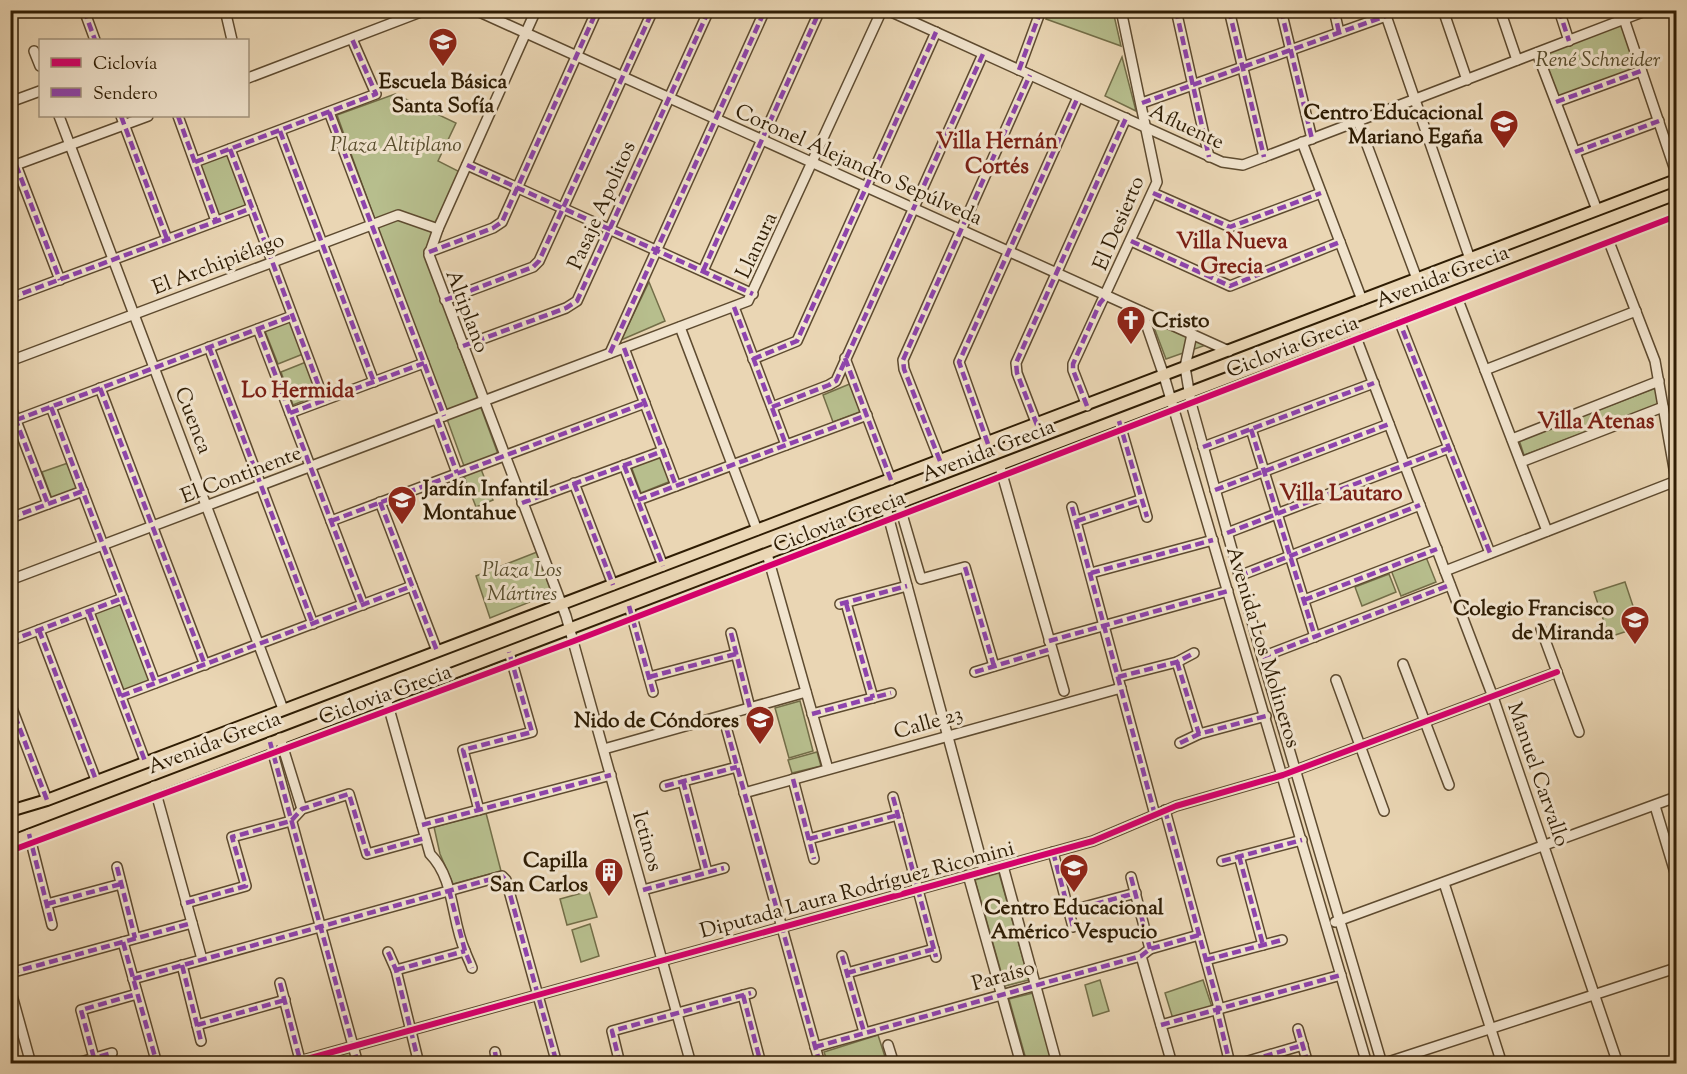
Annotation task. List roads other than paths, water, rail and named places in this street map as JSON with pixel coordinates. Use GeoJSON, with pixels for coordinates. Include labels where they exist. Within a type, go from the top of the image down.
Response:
{"type":"FeatureCollection","features":[{"type":"Feature","properties":{"kind":"main road","name":"Avenida Grecia"},"geometry":{"type":"LineString","coordinates":[[10,811],[47,800],[145,761],[988,444],[1677,180]]}},
{"type":"Feature","properties":{"kind":"main road","name":"Avenida Grecia"},"geometry":{"type":"LineString","coordinates":[[10,842],[886,508],[1000,467],[1606,234],[1675,211]]}},
{"type":"Feature","properties":{"kind":"street"},"geometry":{"type":"LineString","coordinates":[[84,10],[95,39]]}},
{"type":"Feature","properties":{"kind":"street"},"geometry":{"type":"LineString","coordinates":[[225,10],[232,39]]}},
{"type":"Feature","properties":{"kind":"street"},"geometry":{"type":"LineString","coordinates":[[249,78],[426,10]]}},
{"type":"Feature","properties":{"kind":"street","name":"Coronel Alejandro Sepúlveda"},"geometry":{"type":"LineString","coordinates":[[475,10],[1228,351]]}},
{"type":"Feature","properties":{"kind":"street","name":"Altiplano"},"geometry":{"type":"LineString","coordinates":[[536,10],[429,252],[445,300],[570,628]]}},
{"type":"Feature","properties":{"kind":"street"},"geometry":{"type":"LineString","coordinates":[[429,252],[500,224],[597,10]]}},
{"type":"Feature","properties":{"kind":"street"},"geometry":{"type":"LineString","coordinates":[[445,300],[536,264],[653,10]]}},
{"type":"Feature","properties":{"kind":"street","name":"Pasaje Apolitos"},"geometry":{"type":"LineString","coordinates":[[463,346],[574,304],[708,10]]}},
{"type":"Feature","properties":{"kind":"street"},"geometry":{"type":"LineString","coordinates":[[610,353],[765,10]]}},
{"type":"Feature","properties":{"kind":"street"},"geometry":{"type":"LineString","coordinates":[[703,272],[820,10]]}},
{"type":"Feature","properties":{"kind":"street","name":"Llanura"},"geometry":{"type":"LineString","coordinates":[[483,401],[748,301],[882,10]]}},
{"type":"Feature","properties":{"kind":"street","name":"Afluente"},"geometry":{"type":"LineString","coordinates":[[887,10],[1209,157],[1235,165],[1264,157],[1569,41],[1622,15],[1648,10]]}},
{"type":"Feature","properties":{"kind":"street"},"geometry":{"type":"LineString","coordinates":[[1019,70],[1041,10]]}},
{"type":"Feature","properties":{"kind":"street","name":"El Desierto"},"geometry":{"type":"LineString","coordinates":[[1087,406],[1072,367],[1153,193],[1158,174],[1121,10]]}},
{"type":"Feature","properties":{"kind":"street"},"geometry":{"type":"LineString","coordinates":[[1176,10],[1209,157]]}},
{"type":"Feature","properties":{"kind":"street"},"geometry":{"type":"LineString","coordinates":[[1229,10],[1264,157]]}},
{"type":"Feature","properties":{"kind":"street"},"geometry":{"type":"LineString","coordinates":[[1281,10],[1312,139]]}},
{"type":"Feature","properties":{"kind":"street"},"geometry":{"type":"LineString","coordinates":[[1334,10],[1339,32]]}},
{"type":"Feature","properties":{"kind":"street"},"geometry":{"type":"LineString","coordinates":[[1443,10],[1467,80]]}},
{"type":"Feature","properties":{"kind":"street"},"geometry":{"type":"LineString","coordinates":[[1500,10],[1517,60]]}},
{"type":"Feature","properties":{"kind":"street"},"geometry":{"type":"LineString","coordinates":[[1558,10],[1569,41]]}},
{"type":"Feature","properties":{"kind":"street"},"geometry":{"type":"LineString","coordinates":[[1142,103],[1339,32],[1385,13],[1470,259]]}},
{"type":"Feature","properties":{"kind":"street"},"geometry":{"type":"LineString","coordinates":[[1622,15],[1677,173]]}},
{"type":"Feature","properties":{"kind":"street"},"geometry":{"type":"LineString","coordinates":[[753,359],[797,341],[936,32]]}},
{"type":"Feature","properties":{"kind":"street"},"geometry":{"type":"LineString","coordinates":[[195,162],[376,94],[352,39]]}},
{"type":"Feature","properties":{"kind":"street"},"geometry":{"type":"LineString","coordinates":[[34,51],[39,64]]}},
{"type":"Feature","properties":{"kind":"street"},"geometry":{"type":"LineString","coordinates":[[1536,53],[1598,210]]}},
{"type":"Feature","properties":{"kind":"street"},"geometry":{"type":"LineString","coordinates":[[771,407],[832,384],[983,54]]}},
{"type":"Feature","properties":{"kind":"street"},"geometry":{"type":"LineString","coordinates":[[1556,102],[1641,71]]}},
{"type":"Feature","properties":{"kind":"street"},"geometry":{"type":"LineString","coordinates":[[940,461],[902,363],[1030,75]]}},
{"type":"Feature","properties":{"kind":"street"},"geometry":{"type":"LineString","coordinates":[[10,102],[39,91]]}},
{"type":"Feature","properties":{"kind":"street"},"geometry":{"type":"LineString","coordinates":[[988,444],[959,364],[1078,97]]}},
{"type":"Feature","properties":{"kind":"street"},"geometry":{"type":"LineString","coordinates":[[329,112],[424,363],[458,473]]}},
{"type":"Feature","properties":{"kind":"street","name":"Cuenca"},"geometry":{"type":"LineString","coordinates":[[59,117],[283,709]]}},
{"type":"Feature","properties":{"kind":"street"},"geometry":{"type":"LineString","coordinates":[[60,280],[13,166],[70,145],[123,120],[142,117]]}},
{"type":"Feature","properties":{"kind":"street"},"geometry":{"type":"LineString","coordinates":[[178,117],[216,221]]}},
{"type":"Feature","properties":{"kind":"street"},"geometry":{"type":"LineString","coordinates":[[1037,425],[1017,373],[1016,363],[1126,118]]}},
{"type":"Feature","properties":{"kind":"street"},"geometry":{"type":"LineString","coordinates":[[123,120],[167,239]]}},
{"type":"Feature","properties":{"kind":"street"},"geometry":{"type":"LineString","coordinates":[[1358,121],[1418,279]]}},
{"type":"Feature","properties":{"kind":"street"},"geometry":{"type":"LineString","coordinates":[[1575,152],[1659,121]]}},
{"type":"Feature","properties":{"kind":"street"},"geometry":{"type":"LineString","coordinates":[[280,131],[374,382]]}},
{"type":"Feature","properties":{"kind":"street"},"geometry":{"type":"LineString","coordinates":[[1302,142],[1362,300]]}},
{"type":"Feature","properties":{"kind":"street"},"geometry":{"type":"LineString","coordinates":[[230,149],[324,400]]}},
{"type":"Feature","properties":{"kind":"street"},"geometry":{"type":"LineString","coordinates":[[467,165],[753,294]]}},
{"type":"Feature","properties":{"kind":"street"},"geometry":{"type":"LineString","coordinates":[[1153,193],[1230,227],[1322,193]]}},
{"type":"Feature","properties":{"kind":"street"},"geometry":{"type":"LineString","coordinates":[[10,298],[252,208]]}},
{"type":"Feature","properties":{"kind":"street","name":"El Archipiélago"},"geometry":{"type":"LineString","coordinates":[[10,361],[372,224],[403,215],[438,229]]}},
{"type":"Feature","properties":{"kind":"street"},"geometry":{"type":"LineString","coordinates":[[1445,571],[1677,481],[1652,352],[1606,234]]}},
{"type":"Feature","properties":{"kind":"street"},"geometry":{"type":"LineString","coordinates":[[1131,241],[1230,286],[1340,242]]}},
{"type":"Feature","properties":{"kind":"street"},"geometry":{"type":"LineString","coordinates":[[1455,292],[1547,531]]}},
{"type":"Feature","properties":{"kind":"street"},"geometry":{"type":"LineString","coordinates":[[734,307],[786,445]]}},
{"type":"Feature","properties":{"kind":"street"},"geometry":{"type":"LineString","coordinates":[[1485,369],[1636,311]]}},
{"type":"Feature","properties":{"kind":"street","name":"Avenida Los Molineros"},"geometry":{"type":"LineString","coordinates":[[1142,312],[1164,375],[1367,1064]]}},
{"type":"Feature","properties":{"kind":"street"},"geometry":{"type":"LineString","coordinates":[[1397,315],[1490,553]]}},
{"type":"Feature","properties":{"kind":"street"},"geometry":{"type":"LineString","coordinates":[[16,420],[292,316]]}},
{"type":"Feature","properties":{"kind":"street"},"geometry":{"type":"LineString","coordinates":[[681,327],[757,530]]}},
{"type":"Feature","properties":{"kind":"street"},"geometry":{"type":"LineString","coordinates":[[258,329],[363,605]]}},
{"type":"Feature","properties":{"kind":"street","name":"Manuel Carvallo"},"geometry":{"type":"LineString","coordinates":[[1354,332],[1493,697],[1546,846],[1618,1064]]}},
{"type":"Feature","properties":{"kind":"street","name":"Avenida Los Molineros"},"geometry":{"type":"LineString","coordinates":[[1192,334],[1185,368],[1188,394],[1262,657],[1382,1064]]}},
{"type":"Feature","properties":{"kind":"street"},"geometry":{"type":"LineString","coordinates":[[208,347],[313,624]]}},
{"type":"Feature","properties":{"kind":"street"},"geometry":{"type":"LineString","coordinates":[[624,348],[676,486]]}},
{"type":"Feature","properties":{"kind":"street"},"geometry":{"type":"LineString","coordinates":[[845,358],[891,480]]}},
{"type":"Feature","properties":{"kind":"street"},"geometry":{"type":"LineString","coordinates":[[290,413],[424,363]]}},
{"type":"Feature","properties":{"kind":"street"},"geometry":{"type":"LineString","coordinates":[[1512,439],[1659,381]]}},
{"type":"Feature","properties":{"kind":"street"},"geometry":{"type":"LineString","coordinates":[[1203,447],[1374,383]]}},
{"type":"Feature","properties":{"kind":"street"},"geometry":{"type":"LineString","coordinates":[[100,388],[205,665]]}},
{"type":"Feature","properties":{"kind":"street","name":"El Continente"},"geometry":{"type":"LineString","coordinates":[[10,580],[483,401]]}},
{"type":"Feature","properties":{"kind":"street"},"geometry":{"type":"LineString","coordinates":[[331,521],[645,403]]}},
{"type":"Feature","properties":{"kind":"street"},"geometry":{"type":"LineString","coordinates":[[10,405],[48,504]]}},
{"type":"Feature","properties":{"kind":"street"},"geometry":{"type":"LineString","coordinates":[[51,407],[155,683]]}},
{"type":"Feature","properties":{"kind":"street"},"geometry":{"type":"LineString","coordinates":[[1521,462],[1663,407]]}},
{"type":"Feature","properties":{"kind":"street"},"geometry":{"type":"LineString","coordinates":[[638,500],[867,415]]}},
{"type":"Feature","properties":{"kind":"street"},"geometry":{"type":"LineString","coordinates":[[1119,421],[1147,518]]}},
{"type":"Feature","properties":{"kind":"street"},"geometry":{"type":"LineString","coordinates":[[1215,490],[1389,424]]}},
{"type":"Feature","properties":{"kind":"street"},"geometry":{"type":"LineString","coordinates":[[1251,429],[1316,637]]}},
{"type":"Feature","properties":{"kind":"street"},"geometry":{"type":"LineString","coordinates":[[1227,533],[1449,448]]}},
{"type":"Feature","properties":{"kind":"street"},"geometry":{"type":"LineString","coordinates":[[522,503],[663,451]]}},
{"type":"Feature","properties":{"kind":"street"},"geometry":{"type":"LineString","coordinates":[[624,465],[663,566]]}},
{"type":"Feature","properties":{"kind":"street"},"geometry":{"type":"LineString","coordinates":[[1000,467],[1064,691]]}},
{"type":"Feature","properties":{"kind":"street"},"geometry":{"type":"LineString","coordinates":[[574,483],[614,585]]}},
{"type":"Feature","properties":{"kind":"street"},"geometry":{"type":"LineString","coordinates":[[10,518],[83,491]]}},
{"type":"Feature","properties":{"kind":"street"},"geometry":{"type":"LineString","coordinates":[[1077,521],[1140,500]]}},
{"type":"Feature","properties":{"kind":"street"},"geometry":{"type":"LineString","coordinates":[[380,502],[437,651]]}},
{"type":"Feature","properties":{"kind":"street"},"geometry":{"type":"LineString","coordinates":[[899,504],[921,579],[965,567],[994,666]]}},
{"type":"Feature","properties":{"kind":"street"},"geometry":{"type":"LineString","coordinates":[[1239,576],[1420,505]]}},
{"type":"Feature","properties":{"kind":"street"},"geometry":{"type":"LineString","coordinates":[[1072,507],[1155,814]]}},
{"type":"Feature","properties":{"kind":"street"},"geometry":{"type":"LineString","coordinates":[[886,508],[984,870]]}},
{"type":"Feature","properties":{"kind":"street"},"geometry":{"type":"LineString","coordinates":[[1091,573],[1213,540]]}},
{"type":"Feature","properties":{"kind":"street"},"geometry":{"type":"LineString","coordinates":[[1304,600],[1437,549]]}},
{"type":"Feature","properties":{"kind":"street"},"geometry":{"type":"LineString","coordinates":[[767,554],[828,769]]}},
{"type":"Feature","properties":{"kind":"street"},"geometry":{"type":"LineString","coordinates":[[1262,657],[1450,585]]}},
{"type":"Feature","properties":{"kind":"street"},"geometry":{"type":"LineString","coordinates":[[121,696],[412,586]]}},
{"type":"Feature","properties":{"kind":"street"},"geometry":{"type":"LineString","coordinates":[[873,698],[843,603],[907,586]]}},
{"type":"Feature","properties":{"kind":"street"},"geometry":{"type":"LineString","coordinates":[[975,672],[1105,626],[1228,591]]}},
{"type":"Feature","properties":{"kind":"street"},"geometry":{"type":"LineString","coordinates":[[10,641],[123,598]]}},
{"type":"Feature","properties":{"kind":"street"},"geometry":{"type":"LineString","coordinates":[[629,606],[653,692]]}},
{"type":"Feature","properties":{"kind":"street"},"geometry":{"type":"LineString","coordinates":[[89,612],[145,761]]}},
{"type":"Feature","properties":{"kind":"street","name":"Ictinos"},"geometry":{"type":"LineString","coordinates":[[570,628],[691,1064]]}},
{"type":"Feature","properties":{"kind":"street"},"geometry":{"type":"LineString","coordinates":[[1541,628],[1579,732]]}},
{"type":"Feature","properties":{"kind":"street"},"geometry":{"type":"LineString","coordinates":[[39,630],[96,780]]}},
{"type":"Feature","properties":{"kind":"street"},"geometry":{"type":"LineString","coordinates":[[731,633],[750,708]]}},
{"type":"Feature","properties":{"kind":"street"},"geometry":{"type":"LineString","coordinates":[[479,810],[463,750],[532,732],[509,652]]}},
{"type":"Feature","properties":{"kind":"street"},"geometry":{"type":"LineString","coordinates":[[1118,677],[1177,662],[1194,653]]}},
{"type":"Feature","properties":{"kind":"street"},"geometry":{"type":"LineString","coordinates":[[649,677],[736,654]]}},
{"type":"Feature","properties":{"kind":"street"},"geometry":{"type":"LineString","coordinates":[[1177,662],[1199,734]]}},
{"type":"Feature","properties":{"kind":"street"},"geometry":{"type":"LineString","coordinates":[[1403,664],[1449,785]]}},
{"type":"Feature","properties":{"kind":"street","name":"Diputada Laura Rodríguez Ricomini"},"geometry":{"type":"LineString","coordinates":[[289,1064],[1105,836],[1165,810],[1283,775],[1557,672]]}},
{"type":"Feature","properties":{"kind":"street"},"geometry":{"type":"LineString","coordinates":[[1336,680],[1384,811]]}},
{"type":"Feature","properties":{"kind":"street","name":"Calle 23"},"geometry":{"type":"LineString","coordinates":[[744,793],[1121,688]]}},
{"type":"Feature","properties":{"kind":"street"},"geometry":{"type":"LineString","coordinates":[[604,749],[806,692]]}},
{"type":"Feature","properties":{"kind":"street"},"geometry":{"type":"LineString","coordinates":[[812,714],[891,693]]}},
{"type":"Feature","properties":{"kind":"street"},"geometry":{"type":"LineString","coordinates":[[386,698],[430,854],[437,861],[449,890],[465,951],[472,968]]}},
{"type":"Feature","properties":{"kind":"street"},"geometry":{"type":"LineString","coordinates":[[10,703],[47,800]]}},
{"type":"Feature","properties":{"kind":"street"},"geometry":{"type":"LineString","coordinates":[[723,716],[820,1064]]}},
{"type":"Feature","properties":{"kind":"street"},"geometry":{"type":"LineString","coordinates":[[1180,743],[1199,734],[1266,716]]}},
{"type":"Feature","properties":{"kind":"street"},"geometry":{"type":"LineString","coordinates":[[10,738],[22,734]]}},
{"type":"Feature","properties":{"kind":"street"},"geometry":{"type":"LineString","coordinates":[[275,740],[302,808]]}},
{"type":"Feature","properties":{"kind":"street"},"geometry":{"type":"LineString","coordinates":[[275,740],[291,821],[358,1064]]}},
{"type":"Feature","properties":{"kind":"street"},"geometry":{"type":"LineString","coordinates":[[665,786],[737,767]]}},
{"type":"Feature","properties":{"kind":"street"},"geometry":{"type":"LineString","coordinates":[[422,825],[611,775]]}},
{"type":"Feature","properties":{"kind":"street"},"geometry":{"type":"LineString","coordinates":[[794,779],[814,859]]}},
{"type":"Feature","properties":{"kind":"street"},"geometry":{"type":"LineString","coordinates":[[683,781],[707,872]]}},
{"type":"Feature","properties":{"kind":"street"},"geometry":{"type":"LineString","coordinates":[[154,786],[202,959]]}},
{"type":"Feature","properties":{"kind":"street"},"geometry":{"type":"LineString","coordinates":[[186,903],[246,886],[232,837],[291,821],[302,808],[349,794],[367,854],[425,838]]}},
{"type":"Feature","properties":{"kind":"street"},"geometry":{"type":"LineString","coordinates":[[847,973],[935,953],[893,797]]}},
{"type":"Feature","properties":{"kind":"street"},"geometry":{"type":"LineString","coordinates":[[1327,925],[1677,797]]}},
{"type":"Feature","properties":{"kind":"street"},"geometry":{"type":"LineString","coordinates":[[1654,806],[1677,876]]}},
{"type":"Feature","properties":{"kind":"street"},"geometry":{"type":"LineString","coordinates":[[1165,810],[1206,960],[1230,1064]]}},
{"type":"Feature","properties":{"kind":"street"},"geometry":{"type":"LineString","coordinates":[[809,839],[898,815]]}},
{"type":"Feature","properties":{"kind":"street"},"geometry":{"type":"LineString","coordinates":[[29,834],[52,925]]}},
{"type":"Feature","properties":{"kind":"street"},"geometry":{"type":"LineString","coordinates":[[1222,861],[1302,840]]}},
{"type":"Feature","properties":{"kind":"street"},"geometry":{"type":"LineString","coordinates":[[1053,852],[1073,927]]}},
{"type":"Feature","properties":{"kind":"street"},"geometry":{"type":"LineString","coordinates":[[1239,856],[1263,945]]}},
{"type":"Feature","properties":{"kind":"street"},"geometry":{"type":"LineString","coordinates":[[1003,866],[1057,1064]]}},
{"type":"Feature","properties":{"kind":"street"},"geometry":{"type":"LineString","coordinates":[[117,867],[135,938]]}},
{"type":"Feature","properties":{"kind":"street"},"geometry":{"type":"LineString","coordinates":[[643,890],[724,868]]}},
{"type":"Feature","properties":{"kind":"street"},"geometry":{"type":"LineString","coordinates":[[968,874],[1021,1064]]}},
{"type":"Feature","properties":{"kind":"street"},"geometry":{"type":"LineString","coordinates":[[133,979],[449,890],[504,877],[557,1064]]}},
{"type":"Feature","properties":{"kind":"street"},"geometry":{"type":"LineString","coordinates":[[1131,877],[1150,949]]}},
{"type":"Feature","properties":{"kind":"street"},"geometry":{"type":"LineString","coordinates":[[1444,883],[1502,1064]]}},
{"type":"Feature","properties":{"kind":"street"},"geometry":{"type":"LineString","coordinates":[[47,904],[121,884]]}},
{"type":"Feature","properties":{"kind":"street"},"geometry":{"type":"LineString","coordinates":[[1068,911],[1136,893]]}},
{"type":"Feature","properties":{"kind":"street"},"geometry":{"type":"LineString","coordinates":[[10,973],[192,923]]}},
{"type":"Feature","properties":{"kind":"street","name":"Paraíso"},"geometry":{"type":"LineString","coordinates":[[815,1047],[1141,956],[1150,949],[1199,935]]}},
{"type":"Feature","properties":{"kind":"street"},"geometry":{"type":"LineString","coordinates":[[1206,960],[1282,940]]}},
{"type":"Feature","properties":{"kind":"street"},"geometry":{"type":"LineString","coordinates":[[123,942],[156,1064]]}},
{"type":"Feature","properties":{"kind":"street"},"geometry":{"type":"LineString","coordinates":[[396,970],[465,951]]}},
{"type":"Feature","properties":{"kind":"street"},"geometry":{"type":"LineString","coordinates":[[388,952],[396,970],[419,1064]]}},
{"type":"Feature","properties":{"kind":"street"},"geometry":{"type":"LineString","coordinates":[[842,956],[864,1032]]}},
{"type":"Feature","properties":{"kind":"street"},"geometry":{"type":"LineString","coordinates":[[1141,956],[1172,1064]]}},
{"type":"Feature","properties":{"kind":"street"},"geometry":{"type":"LineString","coordinates":[[182,964],[201,1041]]}},
{"type":"Feature","properties":{"kind":"street"},"geometry":{"type":"LineString","coordinates":[[1382,1064],[1677,968]]}},
{"type":"Feature","properties":{"kind":"street"},"geometry":{"type":"LineString","coordinates":[[1161,1025],[1341,975]]}},
{"type":"Feature","properties":{"kind":"street"},"geometry":{"type":"LineString","coordinates":[[280,983],[300,1060]]}},
{"type":"Feature","properties":{"kind":"street"},"geometry":{"type":"LineString","coordinates":[[10,988],[32,1064]]}},
{"type":"Feature","properties":{"kind":"street"},"geometry":{"type":"LineString","coordinates":[[94,1058],[81,1010],[137,994]]}},
{"type":"Feature","properties":{"kind":"street"},"geometry":{"type":"LineString","coordinates":[[620,1064],[612,1031],[747,994],[761,1064]]}},
{"type":"Feature","properties":{"kind":"street"},"geometry":{"type":"LineString","coordinates":[[197,1025],[285,1000]]}},
{"type":"Feature","properties":{"kind":"street"},"geometry":{"type":"LineString","coordinates":[[1298,1029],[1308,1064]]}},
{"type":"Feature","properties":{"kind":"street"},"geometry":{"type":"LineString","coordinates":[[888,1044],[894,1064]]}},
{"type":"Feature","properties":{"kind":"street"},"geometry":{"type":"LineString","coordinates":[[1238,1064],[1303,1045]]}},
{"type":"Feature","properties":{"kind":"street"},"geometry":{"type":"LineString","coordinates":[[330,1052],[333,1064]]}},
{"type":"Feature","properties":{"kind":"street"},"geometry":{"type":"LineString","coordinates":[[495,1052],[497,1064]]}},
{"type":"Feature","properties":{"kind":"street"},"geometry":{"type":"LineString","coordinates":[[74,1064],[112,1053]]}},
{"type":"Feature","properties":{"kind":"place","name":"Escuela Básica Santa Sofía"},"geometry":{"type":"Point","coordinates":[443,68]}},
{"type":"Feature","properties":{"kind":"place","name":"Centro Educacional Mariano Egaña"},"geometry":{"type":"Point","coordinates":[1504,150]}},
{"type":"Feature","properties":{"kind":"place","name":"Cristo"},"geometry":{"type":"Point","coordinates":[1131,346]}},
{"type":"Feature","properties":{"kind":"place","name":"Jardín Infantil Montahue"},"geometry":{"type":"Point","coordinates":[402,526]}},
{"type":"Feature","properties":{"kind":"place","name":"Colegio Francisco de Miranda"},"geometry":{"type":"Point","coordinates":[1635,646]}},
{"type":"Feature","properties":{"kind":"place","name":"Nido de Cóndores"},"geometry":{"type":"Point","coordinates":[760,746]}},
{"type":"Feature","properties":{"kind":"place","name":"Centro Educacional Américo Vespucio"},"geometry":{"type":"Point","coordinates":[1074,894]}},
{"type":"Feature","properties":{"kind":"place","name":"Capilla San Carlos"},"geometry":{"type":"Point","coordinates":[609,898]}},
{"type":"Feature","properties":{"kind":"district","name":"Villa Hernán Cortés"},"geometry":{"type":"Point","coordinates":[997,152]}},
{"type":"Feature","properties":{"kind":"district","name":"Villa Nueva Grecia"},"geometry":{"type":"Point","coordinates":[1232,252]}},
{"type":"Feature","properties":{"kind":"district","name":"Lo Hermida"},"geometry":{"type":"Point","coordinates":[298,389]}},
{"type":"Feature","properties":{"kind":"district","name":"Villa Atenas"},"geometry":{"type":"Point","coordinates":[1596,420]}},
{"type":"Feature","properties":{"kind":"district","name":"Villa Lautaro"},"geometry":{"type":"Point","coordinates":[1341,492]}},
{"type":"Feature","properties":{"kind":"park label","name":"René Schneider"},"geometry":{"type":"Point","coordinates":[1598,59]}},
{"type":"Feature","properties":{"kind":"park label","name":"Plaza Altiplano"},"geometry":{"type":"Point","coordinates":[396,144]}},
{"type":"Feature","properties":{"kind":"park label","name":"Plaza Los Mártires"},"geometry":{"type":"Point","coordinates":[522,581]}}]}
